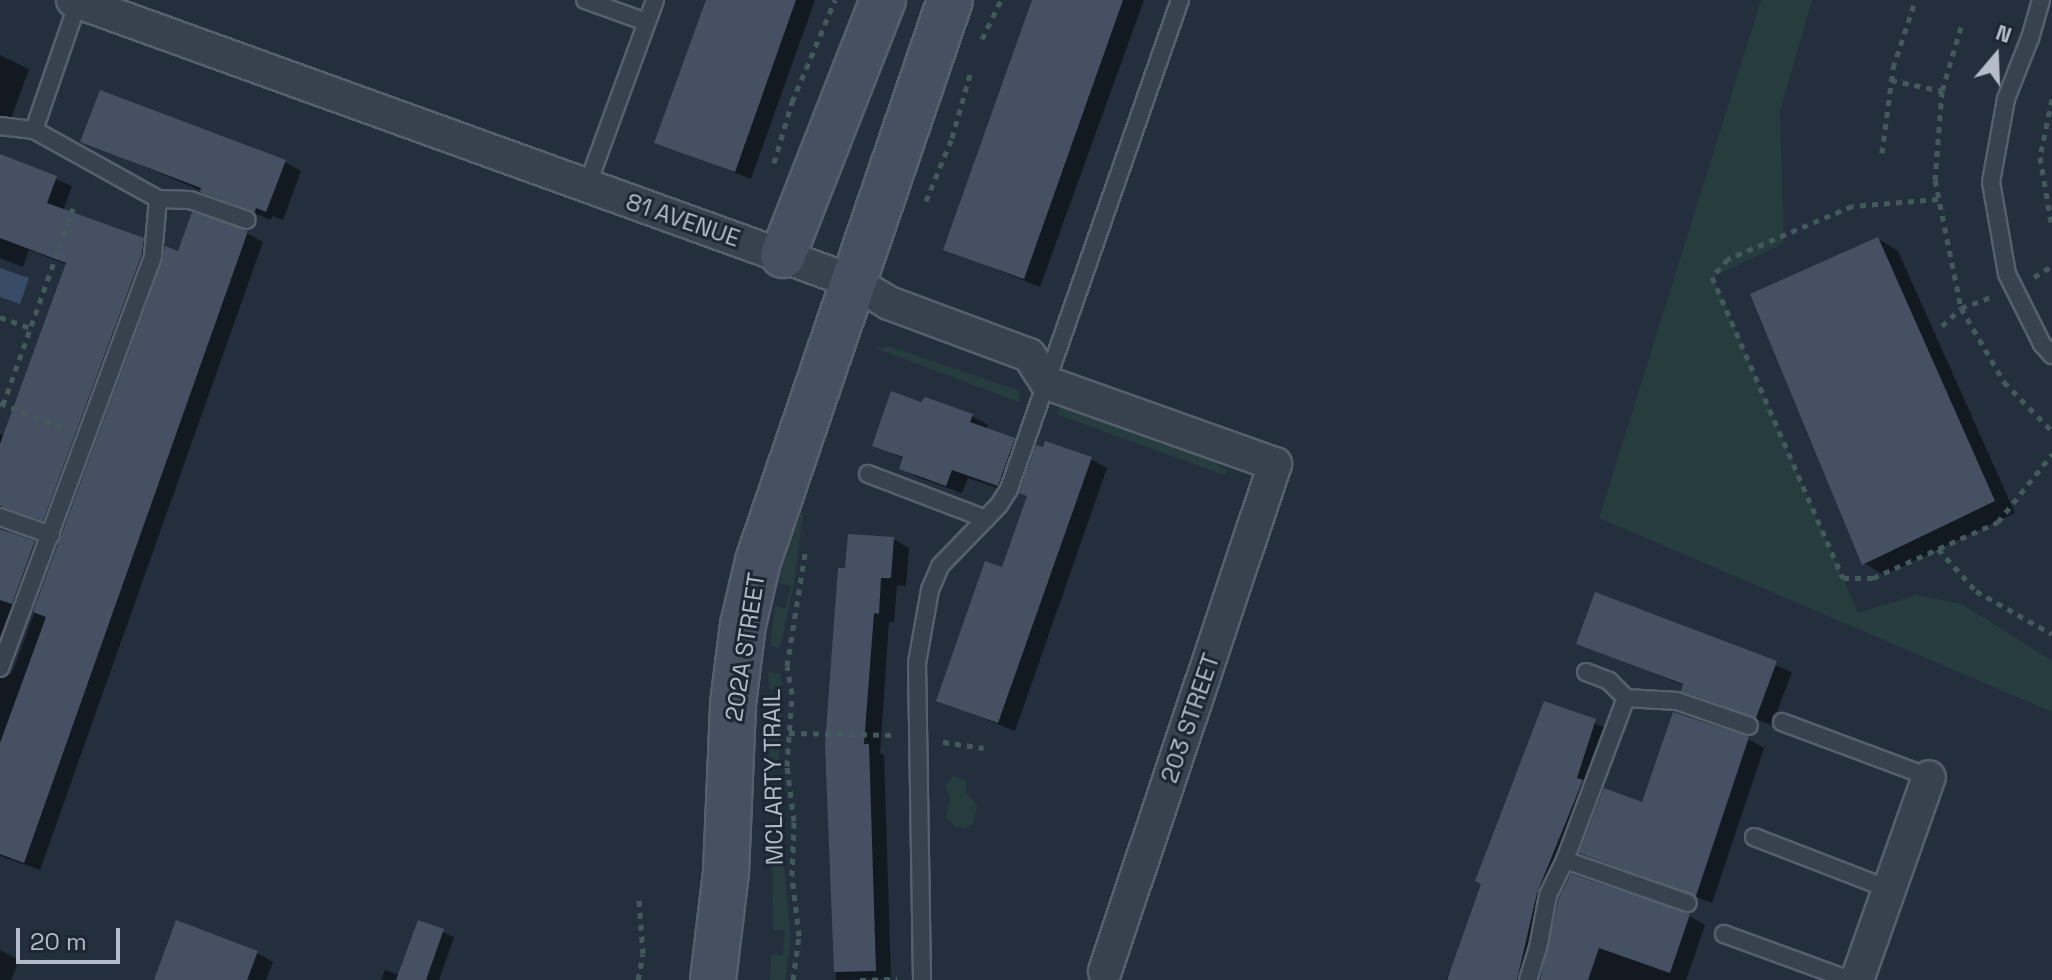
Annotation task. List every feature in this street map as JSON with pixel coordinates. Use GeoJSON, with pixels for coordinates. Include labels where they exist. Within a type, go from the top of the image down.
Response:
{"type":"FeatureCollection","features":[{"type":"Feature","properties":{"kind":"main road"},"geometry":{"type":"LineString","coordinates":[[783,255],[883,0]]}},
{"type":"Feature","properties":{"kind":"main road"},"geometry":{"type":"LineString","coordinates":[[892,167],[912,0]]}},
{"type":"Feature","properties":{"kind":"main road"},"geometry":{"type":"LineString","coordinates":[[892,167],[950,0]]}},
{"type":"Feature","properties":{"kind":"main road","name":"202A STREET"},"geometry":{"type":"LineString","coordinates":[[713,980],[726,873],[733,704],[743,625],[780,492],[892,167]]}},
{"type":"Feature","properties":{"kind":"street","name":"81 AVENUE"},"geometry":{"type":"LineString","coordinates":[[76,1],[854,282],[889,303],[1029,355],[1047,383]]}},
{"type":"Feature","properties":{"kind":"street","name":"203 STREET"},"geometry":{"type":"LineString","coordinates":[[1047,383],[1275,464],[1105,971]]}},
{"type":"Feature","properties":{"kind":"street"},"geometry":{"type":"LineString","coordinates":[[1857,980],[1929,777]]}},
{"type":"Feature","properties":{"kind":"lane"},"geometry":{"type":"LineString","coordinates":[[585,0],[646,22]]}},
{"type":"Feature","properties":{"kind":"lane"},"geometry":{"type":"LineString","coordinates":[[587,186],[655,0]]}},
{"type":"Feature","properties":{"kind":"lane"},"geometry":{"type":"LineString","coordinates":[[922,979],[924,947],[915,736],[917,663],[922,620],[940,566],[986,519],[1009,489],[1180,0]]}},
{"type":"Feature","properties":{"kind":"lane"},"geometry":{"type":"LineString","coordinates":[[2041,0],[2006,99],[1991,182],[2007,274],[2042,344],[2052,355]]}},
{"type":"Feature","properties":{"kind":"lane"},"geometry":{"type":"LineString","coordinates":[[34,130],[76,1]]}},
{"type":"Feature","properties":{"kind":"lane"},"geometry":{"type":"LineString","coordinates":[[0,126],[34,130],[158,199],[190,200],[247,220]]}},
{"type":"Feature","properties":{"kind":"lane"},"geometry":{"type":"LineString","coordinates":[[0,668],[153,256],[158,199]]}},
{"type":"Feature","properties":{"kind":"lane"},"geometry":{"type":"LineString","coordinates":[[868,474],[986,519]]}},
{"type":"Feature","properties":{"kind":"lane"},"geometry":{"type":"LineString","coordinates":[[0,517],[51,535]]}},
{"type":"Feature","properties":{"kind":"lane"},"geometry":{"type":"LineString","coordinates":[[1586,672],[1609,681],[1626,698],[1677,701],[1749,726]]}},
{"type":"Feature","properties":{"kind":"lane"},"geometry":{"type":"LineString","coordinates":[[1528,980],[1538,948],[1548,895],[1565,860],[1626,698]]}},
{"type":"Feature","properties":{"kind":"lane"},"geometry":{"type":"LineString","coordinates":[[1782,722],[1929,777]]}},
{"type":"Feature","properties":{"kind":"lane"},"geometry":{"type":"LineString","coordinates":[[1754,837],[1889,889]]}},
{"type":"Feature","properties":{"kind":"lane"},"geometry":{"type":"LineString","coordinates":[[1565,860],[1688,903]]}},
{"type":"Feature","properties":{"kind":"lane"},"geometry":{"type":"LineString","coordinates":[[1724,934],[1850,980]]}},
{"type":"Feature","properties":{"kind":"path"},"geometry":{"type":"LineString","coordinates":[[770,174],[792,102],[835,0]]}},
{"type":"Feature","properties":{"kind":"path"},"geometry":{"type":"LineString","coordinates":[[979,48],[1001,0]]}},
{"type":"Feature","properties":{"kind":"path"},"geometry":{"type":"LineString","coordinates":[[1882,153],[1891,80],[1914,4]]}},
{"type":"Feature","properties":{"kind":"path"},"geometry":{"type":"LineString","coordinates":[[1961,27],[1942,91],[1935,180],[1961,308],[2004,382],[2052,431]]}},
{"type":"Feature","properties":{"kind":"path"},"geometry":{"type":"LineString","coordinates":[[920,214],[952,138],[974,60]]}},
{"type":"Feature","properties":{"kind":"path"},"geometry":{"type":"LineString","coordinates":[[1891,80],[1942,91]]}},
{"type":"Feature","properties":{"kind":"path"},"geometry":{"type":"LineString","coordinates":[[2052,99],[2040,157],[2052,227]]}},
{"type":"Feature","properties":{"kind":"path"},"geometry":{"type":"LineString","coordinates":[[1938,199],[1852,206],[1728,259],[1712,277],[1843,578],[1873,578],[1998,522],[2052,454]]}},
{"type":"Feature","properties":{"kind":"path"},"geometry":{"type":"LineString","coordinates":[[73,208],[2,404],[87,436]]}},
{"type":"Feature","properties":{"kind":"path"},"geometry":{"type":"LineString","coordinates":[[0,317],[30,328]]}},
{"type":"Feature","properties":{"kind":"path","name":"MCLARTY TRAIL"},"geometry":{"type":"LineString","coordinates":[[793,980],[799,936],[792,876],[795,830],[787,766],[789,644],[800,596],[805,542]]}},
{"type":"Feature","properties":{"kind":"path"},"geometry":{"type":"LineString","coordinates":[[1938,549],[1976,591],[2052,634]]}},
{"type":"Feature","properties":{"kind":"path"},"geometry":{"type":"LineString","coordinates":[[789,733],[900,735]]}},
{"type":"Feature","properties":{"kind":"path"},"geometry":{"type":"LineString","coordinates":[[931,737],[984,748]]}},
{"type":"Feature","properties":{"kind":"path"},"geometry":{"type":"LineString","coordinates":[[638,980],[643,954],[639,899]]}},
{"type":"Feature","properties":{"kind":"path"},"geometry":{"type":"LineString","coordinates":[[860,980],[922,979]]}},
{"type":"Feature","properties":{"kind":"green space"},"geometry":{"type":"Polygon","coordinates":[[[1761,0],[1812,0],[1780,111],[1784,243],[1713,277],[1858,613],[1916,595],[1962,604],[2052,661],[2052,712],[1599,518],[1761,0]]]}},
{"type":"Feature","properties":{"kind":"green space"},"geometry":{"type":"Polygon","coordinates":[[[891,347],[1020,391],[1019,402],[875,348],[891,347]]]}},
{"type":"Feature","properties":{"kind":"green space"},"geometry":{"type":"Polygon","coordinates":[[[1061,406],[1208,458],[1228,471],[1224,475],[1056,414],[1061,406]]]}},
{"type":"Feature","properties":{"kind":"green space"},"geometry":{"type":"Polygon","coordinates":[[[793,511],[803,514],[794,584],[780,648],[771,646],[772,628],[775,606],[785,608],[791,586],[779,583],[793,511]]]}},
{"type":"Feature","properties":{"kind":"green space"},"geometry":{"type":"Polygon","coordinates":[[[768,672],[780,673],[783,698],[778,768],[768,767],[767,714],[780,715],[781,702],[779,689],[769,689],[768,672]]]}},
{"type":"Feature","properties":{"kind":"green space"},"geometry":{"type":"Polygon","coordinates":[[[953,775],[966,781],[966,792],[977,805],[974,823],[964,828],[956,827],[946,817],[950,797],[945,786],[953,775]]]}},
{"type":"Feature","properties":{"kind":"green space"},"geometry":{"type":"Polygon","coordinates":[[[772,865],[784,866],[791,940],[785,980],[770,980],[771,955],[783,955],[785,930],[773,930],[772,865]]]}},
{"type":"Feature","properties":{"kind":"water"},"geometry":{"type":"Polygon","coordinates":[[[0,268],[29,278],[20,304],[0,297],[0,268]]]}},
{"type":"Feature","properties":{"kind":"building"},"geometry":{"type":"Polygon","coordinates":[[[706,0],[796,0],[735,172],[654,143],[706,0]]]}},
{"type":"Feature","properties":{"kind":"building"},"geometry":{"type":"Polygon","coordinates":[[[1032,0],[1123,0],[1024,279],[943,250],[1032,0]]]}},
{"type":"Feature","properties":{"kind":"building"},"geometry":{"type":"Polygon","coordinates":[[[100,90],[286,160],[266,212],[256,208],[255,212],[200,192],[201,188],[80,142],[100,90]]]}},
{"type":"Feature","properties":{"kind":"building"},"geometry":{"type":"Polygon","coordinates":[[[0,154],[57,176],[47,203],[144,238],[142,254],[43,521],[0,506],[0,444],[66,263],[0,238],[0,154]]]}},
{"type":"Feature","properties":{"kind":"building"},"geometry":{"type":"Polygon","coordinates":[[[192,212],[248,231],[24,863],[0,854],[0,743],[46,617],[33,612],[163,260],[165,246],[178,251],[192,212]]]}},
{"type":"Feature","properties":{"kind":"building"},"geometry":{"type":"Polygon","coordinates":[[[1878,237],[1995,501],[1862,565],[1750,294],[1878,237]]]}},
{"type":"Feature","properties":{"kind":"building"},"geometry":{"type":"Polygon","coordinates":[[[891,391],[921,402],[925,397],[973,414],[970,422],[1015,438],[998,486],[952,470],[946,486],[899,469],[903,457],[872,446],[891,391]]]}},
{"type":"Feature","properties":{"kind":"building"},"geometry":{"type":"Polygon","coordinates":[[[1045,441],[1092,457],[998,723],[936,701],[985,561],[1002,567],[1027,496],[1019,493],[1036,445],[1043,447],[1045,441]]]}},
{"type":"Feature","properties":{"kind":"building"},"geometry":{"type":"Polygon","coordinates":[[[0,529],[35,541],[12,604],[0,600],[0,529]]]}},
{"type":"Feature","properties":{"kind":"building"},"geometry":{"type":"Polygon","coordinates":[[[848,534],[894,537],[891,578],[881,578],[879,614],[874,613],[864,744],[869,744],[876,971],[834,972],[825,744],[838,568],[845,568],[848,534]]]}},
{"type":"Feature","properties":{"kind":"building"},"geometry":{"type":"Polygon","coordinates":[[[1595,592],[1777,661],[1756,718],[1681,691],[1683,684],[1576,644],[1595,592]]]}},
{"type":"Feature","properties":{"kind":"building"},"geometry":{"type":"Polygon","coordinates":[[[1544,701],[1596,719],[1577,778],[1583,780],[1537,893],[1517,980],[1447,980],[1481,884],[1475,881],[1544,701]]]}},
{"type":"Feature","properties":{"kind":"building"},"geometry":{"type":"Polygon","coordinates":[[[1673,712],[1749,737],[1696,896],[1579,853],[1604,788],[1642,802],[1673,712]]]}},
{"type":"Feature","properties":{"kind":"building"},"geometry":{"type":"Polygon","coordinates":[[[1571,874],[1690,914],[1670,973],[1599,948],[1588,980],[1540,980],[1559,898],[1571,874]]]}},
{"type":"Feature","properties":{"kind":"building"},"geometry":{"type":"Polygon","coordinates":[[[176,920],[258,951],[247,980],[154,980],[176,920]]]}},
{"type":"Feature","properties":{"kind":"building"},"geometry":{"type":"Polygon","coordinates":[[[418,920],[444,929],[426,980],[396,980],[418,920]]]}}]}
